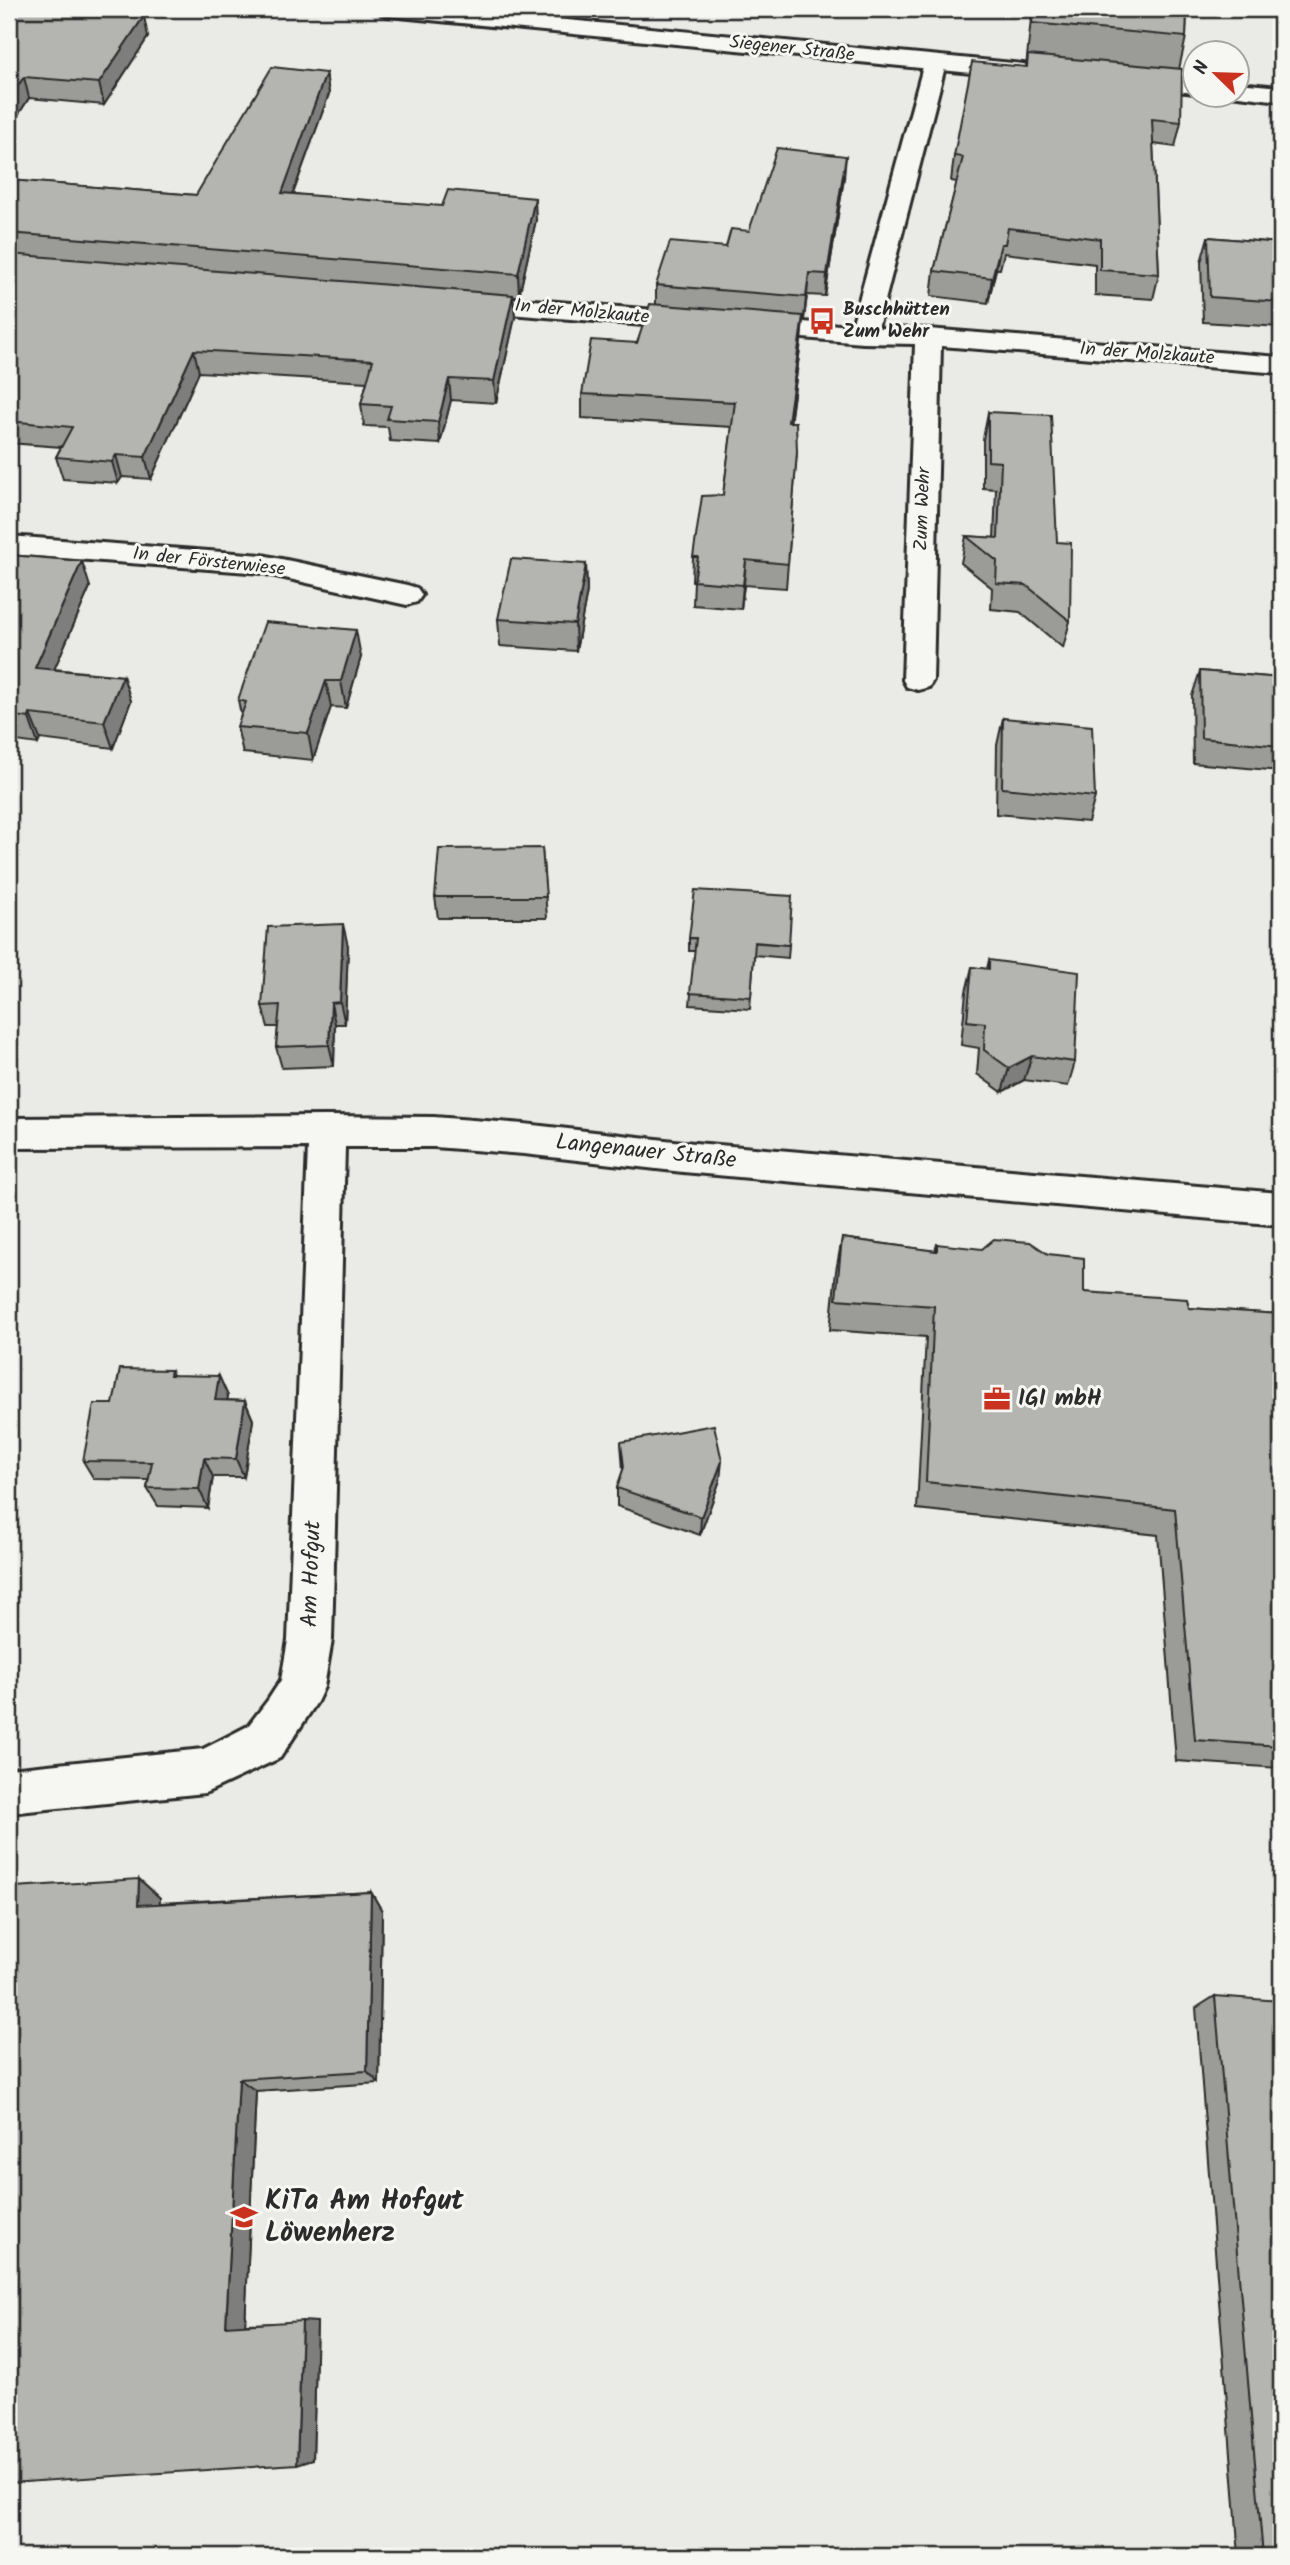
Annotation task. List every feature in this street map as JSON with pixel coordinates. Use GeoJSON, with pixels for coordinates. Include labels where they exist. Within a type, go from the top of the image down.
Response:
{"type":"FeatureCollection","features":[{"type":"Feature","properties":{"kind":"street","name":"Siegener Straße"},"geometry":{"type":"LineString","coordinates":[[389,9],[1045,73]]}},
{"type":"Feature","properties":{"kind":"street"},"geometry":{"type":"LineString","coordinates":[[863,335],[935,63]]}},
{"type":"Feature","properties":{"kind":"street"},"geometry":{"type":"LineString","coordinates":[[1113,79],[1182,85]]}},
{"type":"Feature","properties":{"kind":"street"},"geometry":{"type":"LineString","coordinates":[[1252,91],[1281,94]]}},
{"type":"Feature","properties":{"kind":"street","name":"In der Molzkaute"},"geometry":{"type":"LineString","coordinates":[[434,300],[1281,365]]}},
{"type":"Feature","properties":{"kind":"street","name":"Zum Wehr"},"geometry":{"type":"LineString","coordinates":[[918,680],[928,337]]}},
{"type":"Feature","properties":{"kind":"street","name":"In der Försterwiese"},"geometry":{"type":"LineString","coordinates":[[9,545],[262,564],[407,594]]}},
{"type":"Feature","properties":{"kind":"street","name":"Am Hofgut"},"geometry":{"type":"LineString","coordinates":[[9,1791],[205,1771],[264,1742],[302,1687],[310,1640],[327,1131]]}},
{"type":"Feature","properties":{"kind":"street","name":"Langenauer Straße"},"geometry":{"type":"LineString","coordinates":[[9,1133],[433,1132],[683,1157],[1281,1209]]}},
{"type":"Feature","properties":{"kind":"building"},"geometry":{"type":"Polygon","coordinates":[[[9,9],[68,9],[144,16],[99,83],[24,77],[9,98],[9,9]]]}},
{"type":"Feature","properties":{"kind":"building"},"geometry":{"type":"Polygon","coordinates":[[[1034,9],[1187,9],[1186,37],[1032,23],[1034,9]]]}},
{"type":"Feature","properties":{"kind":"building"},"geometry":{"type":"Polygon","coordinates":[[[1028,55],[1182,69],[1181,122],[1152,119],[1159,274],[1100,270],[1100,239],[1008,228],[992,278],[934,271],[963,157],[954,156],[972,62],[1027,67],[1028,55]]]}},
{"type":"Feature","properties":{"kind":"building"},"geometry":{"type":"Polygon","coordinates":[[[272,67],[326,73],[282,193],[442,206],[448,190],[535,198],[518,274],[9,233],[9,180],[196,195],[272,67]]]}},
{"type":"Feature","properties":{"kind":"building"},"geometry":{"type":"Polygon","coordinates":[[[777,148],[846,156],[827,274],[809,273],[806,297],[656,285],[670,242],[726,247],[731,229],[749,231],[777,148]]]}},
{"type":"Feature","properties":{"kind":"building"},"geometry":{"type":"Polygon","coordinates":[[[1208,237],[1281,243],[1281,302],[1210,297],[1208,237]]]}},
{"type":"Feature","properties":{"kind":"building"},"geometry":{"type":"Polygon","coordinates":[[[9,254],[513,295],[494,381],[449,379],[438,422],[387,419],[391,406],[361,404],[373,360],[194,350],[145,457],[116,455],[112,462],[56,457],[72,427],[9,421],[9,254]]]}},
{"type":"Feature","properties":{"kind":"building"},"geometry":{"type":"Polygon","coordinates":[[[650,304],[803,316],[788,422],[796,422],[797,452],[788,564],[746,560],[743,585],[694,581],[698,557],[693,557],[702,496],[723,495],[735,402],[582,394],[591,340],[637,343],[650,304]]]}},
{"type":"Feature","properties":{"kind":"building"},"geometry":{"type":"Polygon","coordinates":[[[988,412],[1051,415],[1057,542],[1071,543],[1070,621],[1026,585],[996,583],[997,561],[966,536],[998,538],[1001,462],[988,461],[988,412]]]}},
{"type":"Feature","properties":{"kind":"building"},"geometry":{"type":"Polygon","coordinates":[[[9,555],[82,561],[35,668],[123,676],[104,722],[30,714],[29,718],[9,715],[9,555]]]}},
{"type":"Feature","properties":{"kind":"building"},"geometry":{"type":"Polygon","coordinates":[[[511,559],[586,564],[575,624],[498,619],[511,559]]]}},
{"type":"Feature","properties":{"kind":"building"},"geometry":{"type":"Polygon","coordinates":[[[265,622],[356,630],[341,681],[326,681],[308,733],[237,727],[246,702],[238,700],[265,622]]]}},
{"type":"Feature","properties":{"kind":"building"},"geometry":{"type":"Polygon","coordinates":[[[1200,671],[1281,678],[1281,746],[1201,738],[1200,671]]]}},
{"type":"Feature","properties":{"kind":"building"},"geometry":{"type":"Polygon","coordinates":[[[1003,718],[1092,726],[1095,797],[1002,788],[1003,718]]]}},
{"type":"Feature","properties":{"kind":"building"},"geometry":{"type":"Polygon","coordinates":[[[542,848],[546,897],[435,897],[439,849],[542,848]]]}},
{"type":"Feature","properties":{"kind":"building"},"geometry":{"type":"Polygon","coordinates":[[[695,890],[792,896],[789,945],[755,942],[751,997],[690,993],[696,938],[689,938],[695,890]]]}},
{"type":"Feature","properties":{"kind":"building"},"geometry":{"type":"Polygon","coordinates":[[[343,924],[340,1002],[331,1003],[329,1045],[276,1047],[280,1005],[262,1006],[268,927],[343,924]]]}},
{"type":"Feature","properties":{"kind":"building"},"geometry":{"type":"Polygon","coordinates":[[[989,960],[1079,972],[1075,1062],[1032,1056],[1009,1068],[984,1050],[985,1023],[967,1021],[972,967],[989,969],[989,960]]]}},
{"type":"Feature","properties":{"kind":"building"},"geometry":{"type":"Polygon","coordinates":[[[842,1238],[937,1251],[937,1244],[982,1249],[994,1239],[1030,1242],[1048,1254],[1084,1258],[1084,1292],[1187,1299],[1189,1308],[1281,1314],[1281,1746],[1195,1740],[1175,1509],[926,1482],[934,1306],[836,1299],[842,1238]]]}},
{"type":"Feature","properties":{"kind":"building"},"geometry":{"type":"Polygon","coordinates":[[[120,1369],[171,1370],[170,1375],[219,1376],[215,1400],[245,1401],[236,1459],[204,1458],[199,1489],[147,1488],[152,1462],[83,1461],[94,1404],[113,1404],[120,1369]]]}},
{"type":"Feature","properties":{"kind":"building"},"geometry":{"type":"Polygon","coordinates":[[[714,1425],[722,1461],[701,1517],[617,1488],[624,1467],[621,1442],[714,1425]]]}},
{"type":"Feature","properties":{"kind":"building"},"geometry":{"type":"Polygon","coordinates":[[[139,1879],[138,1905],[371,1892],[367,2071],[239,2079],[226,2326],[302,2321],[297,2464],[9,2483],[9,1940],[15,1887],[139,1879]]]}},
{"type":"Feature","properties":{"kind":"building"},"geometry":{"type":"Polygon","coordinates":[[[1215,1996],[1281,2001],[1281,2556],[1263,2556],[1215,1996]]]}},
{"type":"Feature","properties":{"kind":"place","name":"Buschhütten Zum Wehr"},"geometry":{"type":"Point","coordinates":[822,321]}},
{"type":"Feature","properties":{"kind":"place","name":"IGI mbH"},"geometry":{"type":"Point","coordinates":[997,1399]}},
{"type":"Feature","properties":{"kind":"place","name":"KiTa Am Hofgut Löwenherz"},"geometry":{"type":"Point","coordinates":[244,2217]}}]}
